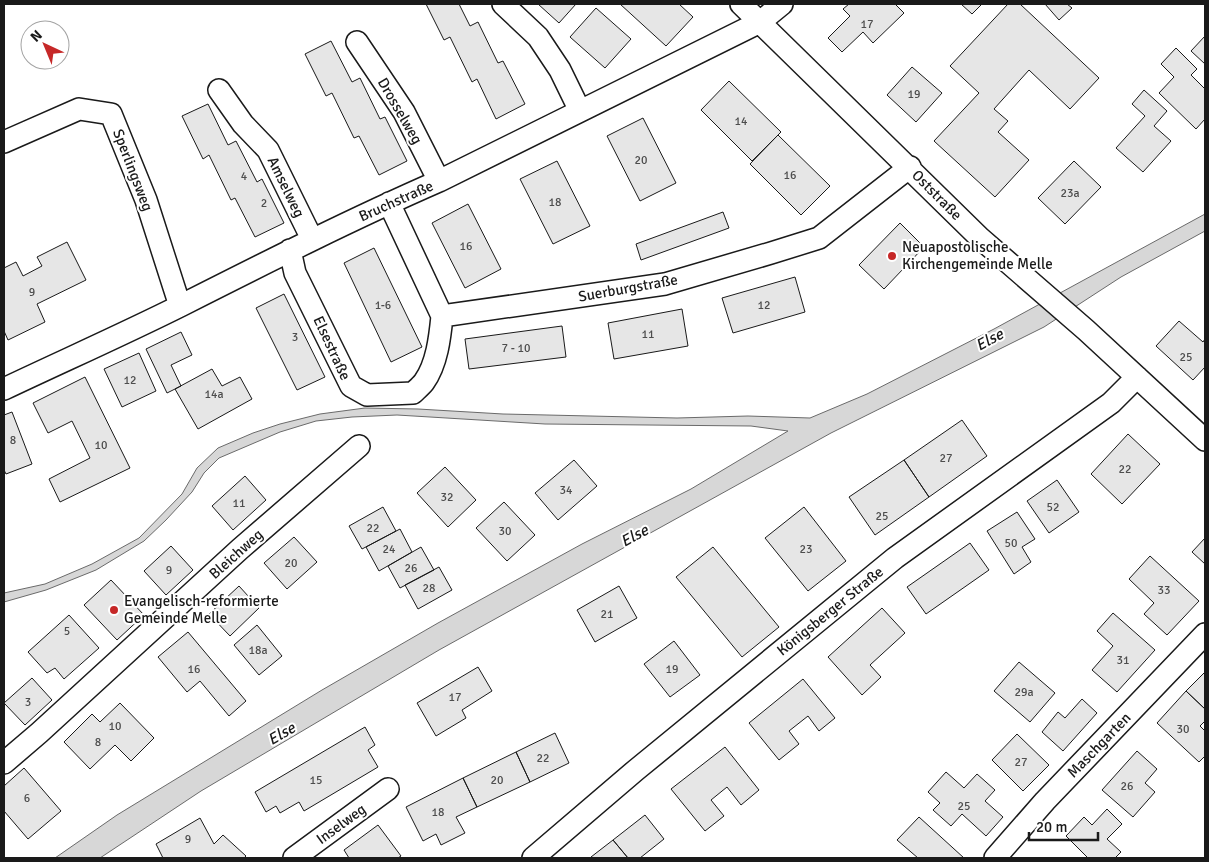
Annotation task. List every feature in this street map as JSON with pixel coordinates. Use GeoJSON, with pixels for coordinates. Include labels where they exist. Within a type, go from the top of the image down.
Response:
{"type":"FeatureCollection","features":[{"type":"Feature","properties":{"kind":"street"},"geometry":{"type":"LineString","coordinates":[[503,4],[538,37],[560,70],[580,112]]}},
{"type":"Feature","properties":{"kind":"street","name":"Oststraße"},"geometry":{"type":"LineString","coordinates":[[741,4],[910,167],[980,238],[1086,330],[1205,440]]}},
{"type":"Feature","properties":{"kind":"street","name":"Bruchstraße"},"geometry":{"type":"LineString","coordinates":[[4,389],[180,306],[312,239],[439,181],[580,112],[760,22],[782,4]]}},
{"type":"Feature","properties":{"kind":"street","name":"Drosselweg"},"geometry":{"type":"LineString","coordinates":[[357,42],[404,112],[439,181]]}},
{"type":"Feature","properties":{"kind":"street","name":"Amselweg"},"geometry":{"type":"LineString","coordinates":[[219,90],[243,124],[268,150],[312,239]]}},
{"type":"Feature","properties":{"kind":"street","name":"Sperlingsweg"},"geometry":{"type":"LineString","coordinates":[[4,142],[79,109],[111,114],[146,200],[180,306]]}},
{"type":"Feature","properties":{"kind":"street","name":"Suerburgstraße"},"geometry":{"type":"LineString","coordinates":[[442,316],[664,284],[771,254],[819,238],[910,167]]}},
{"type":"Feature","properties":{"kind":"street"},"geometry":{"type":"LineString","coordinates":[[389,203],[442,316]]}},
{"type":"Feature","properties":{"kind":"street","name":"Elsestraße"},"geometry":{"type":"LineString","coordinates":[[290,250],[295,273],[351,386],[367,395],[413,393],[424,382],[432,368],[442,316]]}},
{"type":"Feature","properties":{"kind":"street","name":"Königsberger Straße"},"geometry":{"type":"LineString","coordinates":[[533,858],[636,770],[895,558],[1111,403],[1137,377]]}},
{"type":"Feature","properties":{"kind":"street","name":"Bleichweg"},"geometry":{"type":"LineString","coordinates":[[4,763],[240,550],[359,446]]}},
{"type":"Feature","properties":{"kind":"street","name":"Maschgarten"},"geometry":{"type":"LineString","coordinates":[[995,858],[1046,801],[1205,634]]}},
{"type":"Feature","properties":{"kind":"street","name":"Inselweg"},"geometry":{"type":"LineString","coordinates":[[294,858],[388,789]]}},
{"type":"Feature","properties":{"kind":"water","name":"Else"},"geometry":{"type":"Polygon","coordinates":[[[1205,214],[1205,231],[1121,277],[1044,327],[831,433],[439,650],[201,791],[100,858],[55,858],[117,815],[322,690],[438,623],[582,544],[691,489],[788,431],[751,426],[545,424],[397,415],[316,421],[280,432],[219,458],[204,473],[192,492],[144,541],[96,570],[46,590],[4,602],[4,593],[45,584],[92,564],[139,538],[182,494],[197,468],[218,448],[280,424],[320,414],[365,408],[503,414],[677,418],[748,416],[810,418],[867,394],[994,329],[1205,214]]]}},
{"type":"Feature","properties":{"kind":"building"},"geometry":{"type":"Polygon","coordinates":[[[426,4],[459,4],[470,26],[478,22],[498,63],[503,61],[525,104],[496,119],[477,79],[472,82],[450,37],[444,40],[426,4]]]}},
{"type":"Feature","properties":{"kind":"building"},"geometry":{"type":"Polygon","coordinates":[[[538,4],[576,4],[559,23],[538,4]]]}},
{"type":"Feature","properties":{"kind":"building"},"geometry":{"type":"Polygon","coordinates":[[[620,4],[679,4],[693,17],[666,46],[620,4]]]}},
{"type":"Feature","properties":{"kind":"building"},"geometry":{"type":"Polygon","coordinates":[[[849,4],[895,4],[904,13],[873,43],[863,32],[842,52],[828,38],[850,16],[843,9],[849,4]]]}},
{"type":"Feature","properties":{"kind":"building"},"geometry":{"type":"Polygon","coordinates":[[[961,4],[982,4],[972,14],[961,4]]]}},
{"type":"Feature","properties":{"kind":"building"},"geometry":{"type":"Polygon","coordinates":[[[1008,4],[1020,4],[1099,78],[1070,109],[1029,70],[994,109],[1008,121],[998,132],[1029,160],[995,197],[934,141],[979,93],[950,66],[1008,4]]]}},
{"type":"Feature","properties":{"kind":"building"},"geometry":{"type":"Polygon","coordinates":[[[1045,4],[1067,4],[1072,8],[1059,20],[1045,4]]]}},
{"type":"Feature","properties":{"kind":"building"},"geometry":{"type":"Polygon","coordinates":[[[596,8],[631,39],[605,68],[570,37],[596,8]]]}},
{"type":"Feature","properties":{"kind":"building"},"geometry":{"type":"Polygon","coordinates":[[[1205,36],[1205,64],[1191,51],[1205,36]]]}},
{"type":"Feature","properties":{"kind":"building"},"geometry":{"type":"Polygon","coordinates":[[[331,41],[352,82],[360,78],[380,119],[385,117],[407,161],[379,175],[359,136],[354,138],[332,93],[326,96],[305,54],[331,41]]]}},
{"type":"Feature","properties":{"kind":"building"},"geometry":{"type":"Polygon","coordinates":[[[1176,48],[1197,69],[1191,75],[1205,89],[1205,119],[1196,129],[1159,93],[1174,77],[1161,64],[1176,48]]]}},
{"type":"Feature","properties":{"kind":"building"},"geometry":{"type":"Polygon","coordinates":[[[912,67],[942,93],[916,122],[887,95],[912,67]]]}},
{"type":"Feature","properties":{"kind":"building"},"geometry":{"type":"Polygon","coordinates":[[[729,81],[781,132],[752,161],[701,110],[729,81]]]}},
{"type":"Feature","properties":{"kind":"building"},"geometry":{"type":"Polygon","coordinates":[[[1144,90],[1167,111],[1154,126],[1171,141],[1143,172],[1116,148],[1145,116],[1132,104],[1144,90]]]}},
{"type":"Feature","properties":{"kind":"building"},"geometry":{"type":"Polygon","coordinates":[[[208,104],[228,145],[236,141],[257,182],[262,179],[284,223],[255,237],[235,198],[231,200],[209,155],[203,159],[182,116],[208,104]]]}},
{"type":"Feature","properties":{"kind":"building"},"geometry":{"type":"Polygon","coordinates":[[[643,118],[676,183],[640,201],[607,136],[643,118]]]}},
{"type":"Feature","properties":{"kind":"building"},"geometry":{"type":"Polygon","coordinates":[[[778,135],[830,186],[801,215],[750,164],[778,135]]]}},
{"type":"Feature","properties":{"kind":"building"},"geometry":{"type":"Polygon","coordinates":[[[557,161],[590,226],[553,244],[520,179],[557,161]]]}},
{"type":"Feature","properties":{"kind":"building"},"geometry":{"type":"Polygon","coordinates":[[[1074,161],[1101,187],[1065,224],[1038,198],[1074,161]]]}},
{"type":"Feature","properties":{"kind":"building"},"geometry":{"type":"Polygon","coordinates":[[[468,204],[501,269],[465,288],[432,223],[468,204]]]}},
{"type":"Feature","properties":{"kind":"building"},"geometry":{"type":"Polygon","coordinates":[[[723,212],[729,228],[641,260],[636,244],[723,212]]]}},
{"type":"Feature","properties":{"kind":"building","name":"Neuapostolische Kirchengemeinde Melle"},"geometry":{"type":"Polygon","coordinates":[[[900,223],[924,247],[884,289],[859,265],[900,223]]]}},
{"type":"Feature","properties":{"kind":"building"},"geometry":{"type":"Polygon","coordinates":[[[67,242],[86,280],[37,304],[45,322],[8,340],[4,331],[4,268],[16,262],[23,276],[42,266],[37,257],[67,242]]]}},
{"type":"Feature","properties":{"kind":"building"},"geometry":{"type":"Polygon","coordinates":[[[374,248],[422,347],[391,362],[344,263],[374,248]]]}},
{"type":"Feature","properties":{"kind":"building"},"geometry":{"type":"Polygon","coordinates":[[[795,277],[805,312],[733,333],[722,298],[795,277]]]}},
{"type":"Feature","properties":{"kind":"building"},"geometry":{"type":"Polygon","coordinates":[[[284,294],[325,377],[297,390],[256,308],[284,294]]]}},
{"type":"Feature","properties":{"kind":"building"},"geometry":{"type":"Polygon","coordinates":[[[682,309],[688,346],[614,359],[608,323],[682,309]]]}},
{"type":"Feature","properties":{"kind":"building"},"geometry":{"type":"Polygon","coordinates":[[[1179,321],[1203,342],[1205,339],[1205,367],[1193,380],[1156,346],[1179,321]]]}},
{"type":"Feature","properties":{"kind":"building"},"geometry":{"type":"Polygon","coordinates":[[[562,326],[566,357],[469,369],[465,339],[562,326]]]}},
{"type":"Feature","properties":{"kind":"building"},"geometry":{"type":"Polygon","coordinates":[[[181,332],[192,355],[171,365],[181,386],[167,393],[146,349],[181,332]]]}},
{"type":"Feature","properties":{"kind":"building"},"geometry":{"type":"Polygon","coordinates":[[[139,353],[156,391],[122,407],[104,369],[139,353]]]}},
{"type":"Feature","properties":{"kind":"building"},"geometry":{"type":"Polygon","coordinates":[[[212,369],[222,386],[240,377],[252,399],[198,429],[175,389],[212,369]]]}},
{"type":"Feature","properties":{"kind":"building"},"geometry":{"type":"Polygon","coordinates":[[[85,377],[130,468],[60,502],[49,479],[90,458],[72,421],[48,433],[33,403],[85,377]]]}},
{"type":"Feature","properties":{"kind":"building"},"geometry":{"type":"Polygon","coordinates":[[[12,412],[32,464],[6,474],[4,470],[4,415],[12,412]]]}},
{"type":"Feature","properties":{"kind":"building"},"geometry":{"type":"Polygon","coordinates":[[[962,420],[987,456],[929,497],[904,460],[962,420]]]}},
{"type":"Feature","properties":{"kind":"building"},"geometry":{"type":"Polygon","coordinates":[[[1128,434],[1160,464],[1122,504],[1091,474],[1128,434]]]}},
{"type":"Feature","properties":{"kind":"building"},"geometry":{"type":"Polygon","coordinates":[[[574,460],[597,486],[558,520],[535,493],[574,460]]]}},
{"type":"Feature","properties":{"kind":"building"},"geometry":{"type":"Polygon","coordinates":[[[904,460],[929,497],[875,535],[849,497],[904,460]]]}},
{"type":"Feature","properties":{"kind":"building"},"geometry":{"type":"Polygon","coordinates":[[[445,467],[476,500],[448,527],[417,493],[445,467]]]}},
{"type":"Feature","properties":{"kind":"building"},"geometry":{"type":"Polygon","coordinates":[[[245,476],[266,500],[233,530],[212,506],[245,476]]]}},
{"type":"Feature","properties":{"kind":"building"},"geometry":{"type":"Polygon","coordinates":[[[1057,480],[1079,512],[1049,533],[1027,501],[1057,480]]]}},
{"type":"Feature","properties":{"kind":"building"},"geometry":{"type":"Polygon","coordinates":[[[504,502],[535,535],[507,561],[476,528],[504,502]]]}},
{"type":"Feature","properties":{"kind":"building"},"geometry":{"type":"Polygon","coordinates":[[[383,507],[396,531],[362,549],[349,526],[383,507]]]}},
{"type":"Feature","properties":{"kind":"building"},"geometry":{"type":"Polygon","coordinates":[[[804,507],[846,561],[808,591],[765,538],[804,507]]]}},
{"type":"Feature","properties":{"kind":"building"},"geometry":{"type":"Polygon","coordinates":[[[1017,512],[1035,539],[1022,547],[1031,562],[1014,574],[987,531],[1017,512]]]}},
{"type":"Feature","properties":{"kind":"building"},"geometry":{"type":"Polygon","coordinates":[[[400,529],[412,552],[379,571],[366,547],[400,529]]]}},
{"type":"Feature","properties":{"kind":"building"},"geometry":{"type":"Polygon","coordinates":[[[294,537],[317,562],[287,589],[264,563],[294,537]]]}},
{"type":"Feature","properties":{"kind":"building"},"geometry":{"type":"Polygon","coordinates":[[[1205,538],[1205,564],[1192,552],[1205,538]]]}},
{"type":"Feature","properties":{"kind":"building"},"geometry":{"type":"Polygon","coordinates":[[[970,543],[989,570],[926,614],[907,587],[970,543]]]}},
{"type":"Feature","properties":{"kind":"building"},"geometry":{"type":"Polygon","coordinates":[[[171,546],[193,570],[166,595],[144,571],[171,546]]]}},
{"type":"Feature","properties":{"kind":"building"},"geometry":{"type":"Polygon","coordinates":[[[421,547],[434,570],[400,588],[388,566],[421,547]]]}},
{"type":"Feature","properties":{"kind":"building"},"geometry":{"type":"Polygon","coordinates":[[[713,547],[779,627],[742,657],[676,577],[713,547]]]}},
{"type":"Feature","properties":{"kind":"building"},"geometry":{"type":"Polygon","coordinates":[[[1150,556],[1199,601],[1167,635],[1144,614],[1154,603],[1129,579],[1150,556]]]}},
{"type":"Feature","properties":{"kind":"building"},"geometry":{"type":"Polygon","coordinates":[[[439,567],[452,590],[418,609],[405,585],[439,567]]]}},
{"type":"Feature","properties":{"kind":"building","name":"Evangelisch-reformierte Gemeinde Melle"},"geometry":{"type":"Polygon","coordinates":[[[111,580],[144,615],[117,640],[84,605],[111,580]]]}},
{"type":"Feature","properties":{"kind":"building"},"geometry":{"type":"Polygon","coordinates":[[[239,586],[259,608],[230,636],[209,614],[239,586]]]}},
{"type":"Feature","properties":{"kind":"building"},"geometry":{"type":"Polygon","coordinates":[[[619,586],[637,618],[595,642],[577,610],[619,586]]]}},
{"type":"Feature","properties":{"kind":"building"},"geometry":{"type":"Polygon","coordinates":[[[882,608],[905,633],[870,665],[881,677],[862,695],[828,657],[882,608]]]}},
{"type":"Feature","properties":{"kind":"building"},"geometry":{"type":"Polygon","coordinates":[[[1113,613],[1155,650],[1117,692],[1092,670],[1113,646],[1097,631],[1113,613]]]}},
{"type":"Feature","properties":{"kind":"building"},"geometry":{"type":"Polygon","coordinates":[[[69,615],[99,648],[64,679],[55,668],[47,673],[28,652],[69,615]]]}},
{"type":"Feature","properties":{"kind":"building"},"geometry":{"type":"Polygon","coordinates":[[[257,625],[282,656],[259,675],[234,645],[257,625]]]}},
{"type":"Feature","properties":{"kind":"building"},"geometry":{"type":"Polygon","coordinates":[[[188,632],[246,701],[229,716],[200,681],[187,692],[158,657],[188,632]]]}},
{"type":"Feature","properties":{"kind":"building"},"geometry":{"type":"Polygon","coordinates":[[[674,641],[700,675],[670,697],[644,664],[674,641]]]}},
{"type":"Feature","properties":{"kind":"building"},"geometry":{"type":"Polygon","coordinates":[[[1019,662],[1055,693],[1030,722],[994,691],[1019,662]]]}},
{"type":"Feature","properties":{"kind":"building"},"geometry":{"type":"Polygon","coordinates":[[[478,667],[492,691],[462,710],[466,718],[436,736],[417,703],[478,667]]]}},
{"type":"Feature","properties":{"kind":"building"},"geometry":{"type":"Polygon","coordinates":[[[1205,672],[1205,709],[1186,691],[1205,672]]]}},
{"type":"Feature","properties":{"kind":"building"},"geometry":{"type":"Polygon","coordinates":[[[32,678],[52,700],[25,725],[4,703],[32,678]]]}},
{"type":"Feature","properties":{"kind":"building"},"geometry":{"type":"Polygon","coordinates":[[[803,679],[835,718],[819,731],[808,716],[789,731],[799,744],[779,760],[749,723],[803,679]]]}},
{"type":"Feature","properties":{"kind":"building"},"geometry":{"type":"Polygon","coordinates":[[[1186,691],[1205,709],[1205,721],[1200,726],[1205,731],[1205,756],[1199,762],[1157,723],[1186,691]]]}},
{"type":"Feature","properties":{"kind":"building"},"geometry":{"type":"Polygon","coordinates":[[[1082,699],[1097,713],[1063,751],[1042,732],[1058,712],[1065,718],[1082,699]]]}},
{"type":"Feature","properties":{"kind":"building"},"geometry":{"type":"Polygon","coordinates":[[[120,703],[154,738],[131,761],[115,745],[90,769],[64,742],[92,714],[100,722],[120,703]]]}},
{"type":"Feature","properties":{"kind":"building"},"geometry":{"type":"Polygon","coordinates":[[[365,727],[375,745],[368,750],[378,767],[304,811],[299,802],[280,813],[276,806],[266,812],[255,792],[365,727]]]}},
{"type":"Feature","properties":{"kind":"building"},"geometry":{"type":"Polygon","coordinates":[[[555,733],[569,763],[530,782],[516,752],[555,733]]]}},
{"type":"Feature","properties":{"kind":"building"},"geometry":{"type":"Polygon","coordinates":[[[1017,734],[1049,765],[1023,791],[992,760],[1017,734]]]}},
{"type":"Feature","properties":{"kind":"building"},"geometry":{"type":"Polygon","coordinates":[[[725,747],[759,790],[741,805],[727,787],[711,800],[724,816],[705,831],[671,789],[725,747]]]}},
{"type":"Feature","properties":{"kind":"building"},"geometry":{"type":"Polygon","coordinates":[[[1137,751],[1157,769],[1145,783],[1155,792],[1133,817],[1102,790],[1137,751]]]}},
{"type":"Feature","properties":{"kind":"building"},"geometry":{"type":"Polygon","coordinates":[[[516,752],[530,782],[477,807],[463,778],[516,752]]]}},
{"type":"Feature","properties":{"kind":"building"},"geometry":{"type":"Polygon","coordinates":[[[24,768],[61,811],[28,839],[4,811],[4,786],[24,768]]]}},
{"type":"Feature","properties":{"kind":"building"},"geometry":{"type":"Polygon","coordinates":[[[946,772],[964,788],[977,774],[995,790],[985,801],[1003,817],[986,836],[962,814],[951,826],[933,810],[940,803],[928,792],[946,772]]]}},
{"type":"Feature","properties":{"kind":"building"},"geometry":{"type":"Polygon","coordinates":[[[463,778],[477,807],[456,817],[465,833],[441,845],[436,834],[423,841],[406,807],[463,778]]]}},
{"type":"Feature","properties":{"kind":"building"},"geometry":{"type":"Polygon","coordinates":[[[1107,809],[1122,824],[1107,839],[1121,852],[1115,858],[1088,858],[1066,836],[1084,817],[1092,825],[1107,809]]]}},
{"type":"Feature","properties":{"kind":"building"},"geometry":{"type":"Polygon","coordinates":[[[645,815],[664,839],[640,858],[628,858],[613,840],[645,815]]]}},
{"type":"Feature","properties":{"kind":"building"},"geometry":{"type":"Polygon","coordinates":[[[919,817],[964,858],[918,858],[897,840],[919,817]]]}},
{"type":"Feature","properties":{"kind":"building"},"geometry":{"type":"Polygon","coordinates":[[[200,818],[214,844],[223,835],[246,856],[244,858],[163,858],[156,844],[200,818]]]}},
{"type":"Feature","properties":{"kind":"building"},"geometry":{"type":"Polygon","coordinates":[[[378,825],[401,856],[398,858],[349,858],[344,850],[378,825]]]}},
{"type":"Feature","properties":{"kind":"building"},"geometry":{"type":"Polygon","coordinates":[[[613,840],[628,858],[591,857],[613,840]]]}},
{"type":"Feature","properties":{"kind":"place","name":"Neuapostolische Kirchengemeinde Melle"},"geometry":{"type":"Point","coordinates":[892,256]}},
{"type":"Feature","properties":{"kind":"place","name":"Evangelisch-reformierte Gemeinde Melle"},"geometry":{"type":"Point","coordinates":[114,610]}}]}
